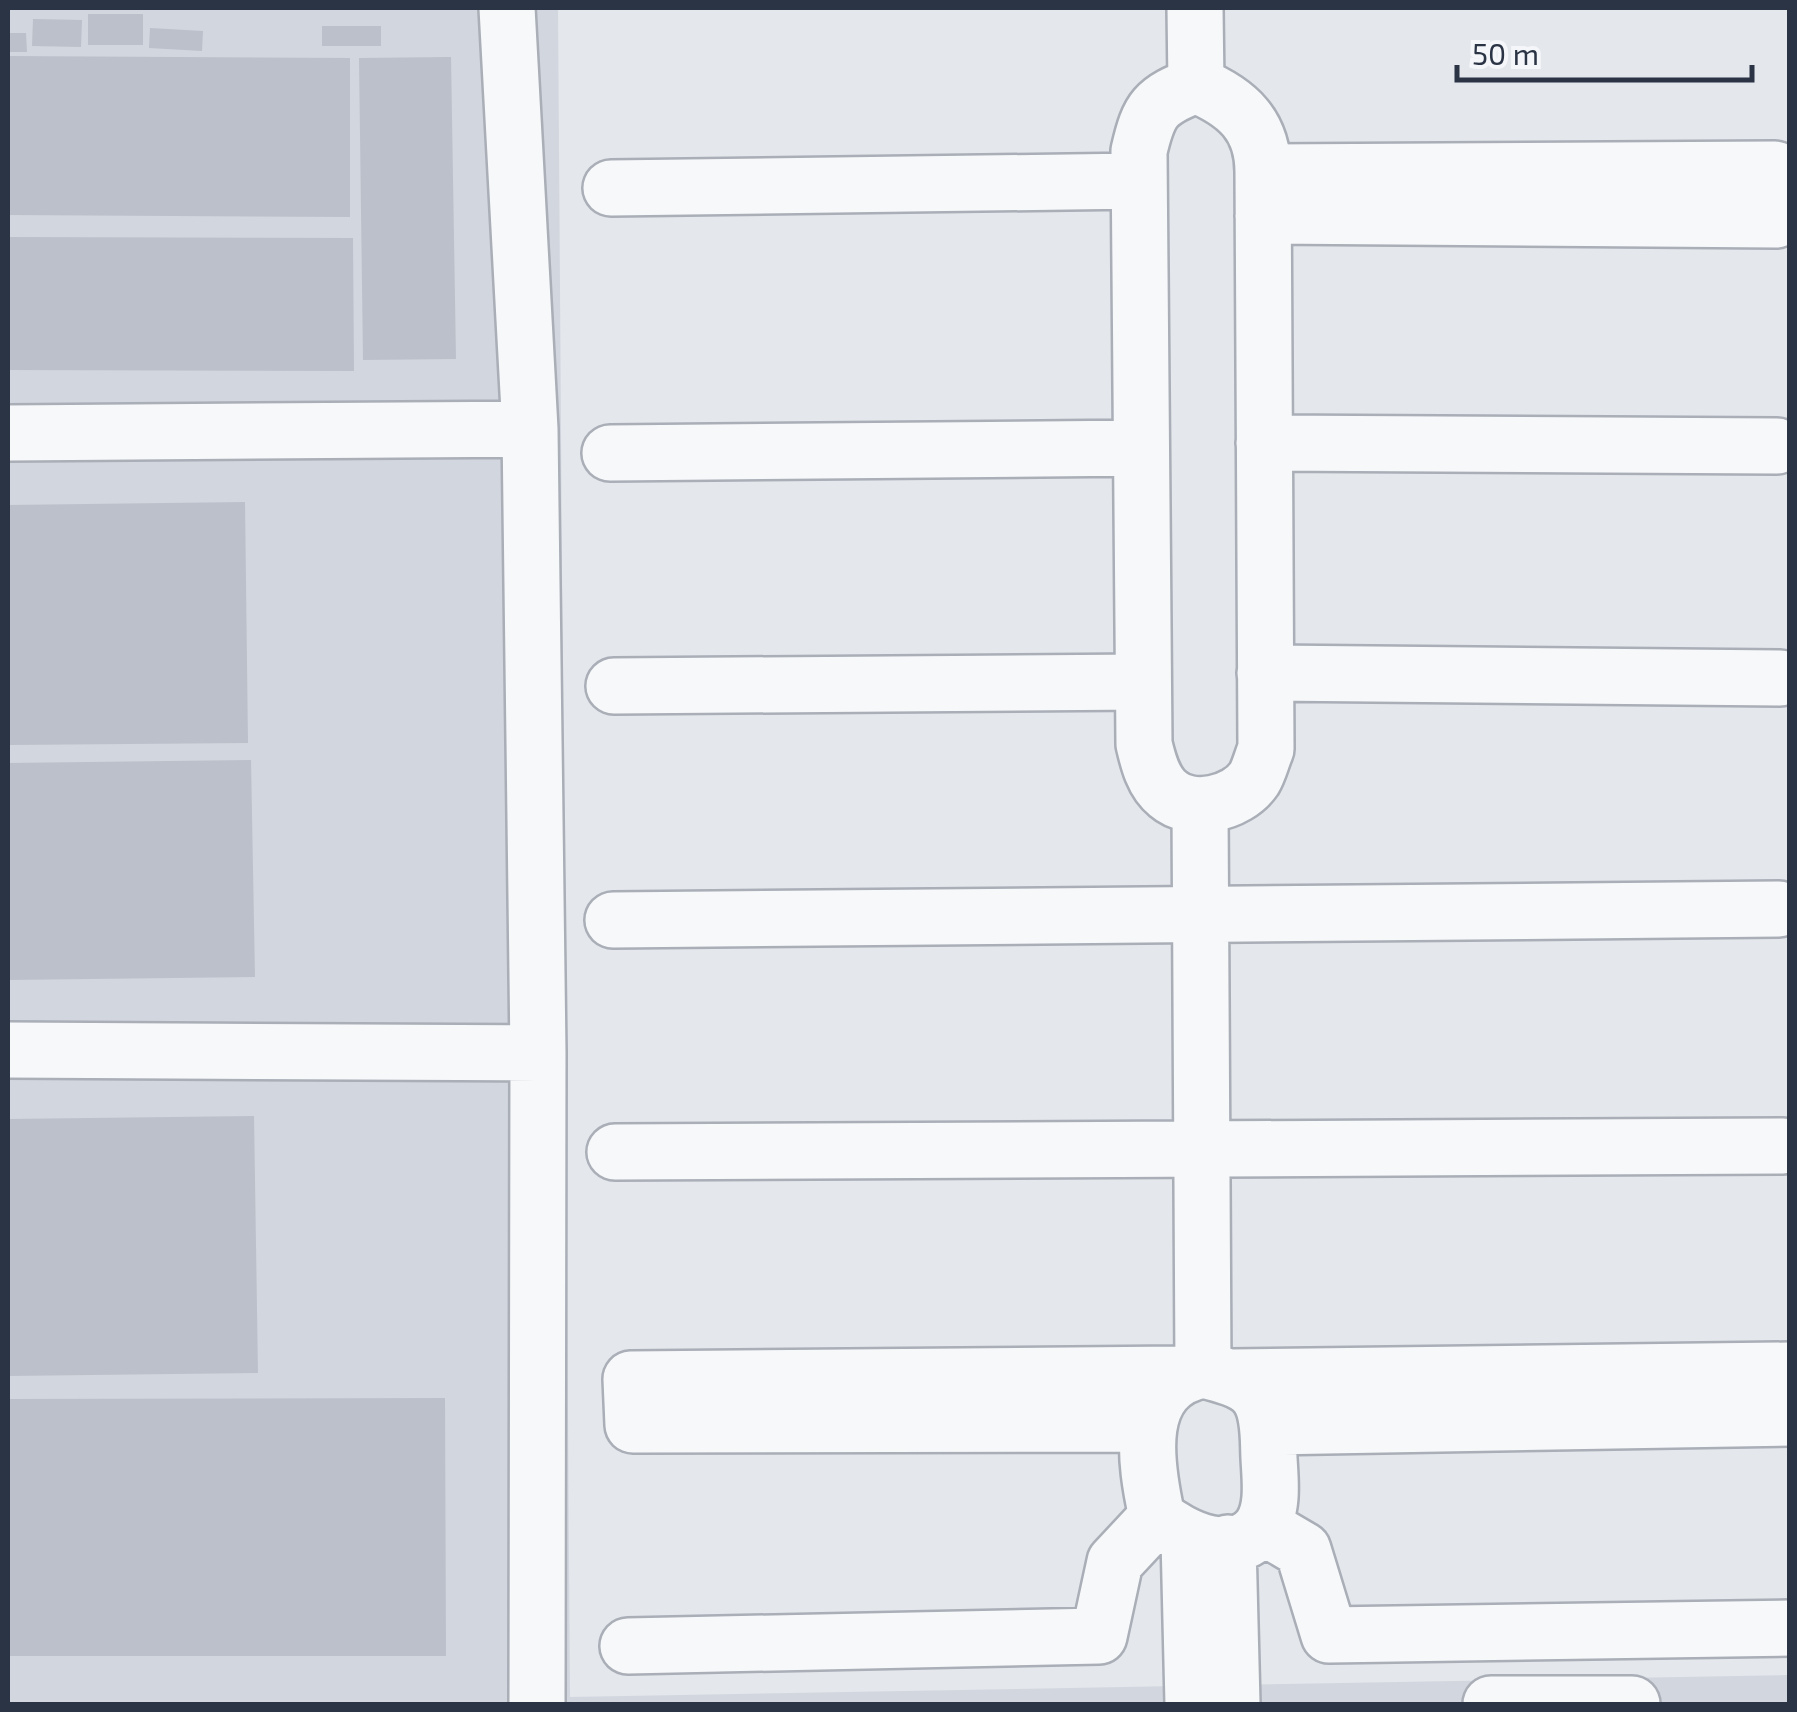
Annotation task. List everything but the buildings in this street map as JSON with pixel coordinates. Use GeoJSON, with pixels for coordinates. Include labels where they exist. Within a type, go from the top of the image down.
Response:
{"type":"FeatureCollection","features":[{"type":"Feature","properties":{"kind":"street"},"geometry":{"type":"LineString","coordinates":[[507,8],[530,429],[538,1053],[538,1704]]}},
{"type":"Feature","properties":{"kind":"street"},"geometry":{"type":"LineString","coordinates":[[1195,8],[1196,85]]}},
{"type":"Feature","properties":{"kind":"street"},"geometry":{"type":"LineString","coordinates":[[1196,85],[1224,96],[1251,120],[1263,155],[1266,749],[1254,779],[1234,797],[1200,806],[1168,796],[1151,771],[1144,744],[1139,180],[1139,150],[1146,118],[1164,97],[1196,85]]}},
{"type":"Feature","properties":{"kind":"street"},"geometry":{"type":"LineString","coordinates":[[1775,169],[1776,220],[1263,194],[1775,169]]}},
{"type":"Feature","properties":{"kind":"street"},"geometry":{"type":"LineString","coordinates":[[611,188],[1139,180]]}},
{"type":"Feature","properties":{"kind":"street"},"geometry":{"type":"LineString","coordinates":[[8,433],[530,429]]}},
{"type":"Feature","properties":{"kind":"street"},"geometry":{"type":"LineString","coordinates":[[1264,443],[1777,446]]}},
{"type":"Feature","properties":{"kind":"street"},"geometry":{"type":"LineString","coordinates":[[610,453],[1141,448]]}},
{"type":"Feature","properties":{"kind":"street"},"geometry":{"type":"LineString","coordinates":[[1265,673],[1780,678]]}},
{"type":"Feature","properties":{"kind":"street"},"geometry":{"type":"LineString","coordinates":[[614,686],[1143,682]]}},
{"type":"Feature","properties":{"kind":"street"},"geometry":{"type":"LineString","coordinates":[[1200,806],[1205,1374]]}},
{"type":"Feature","properties":{"kind":"street"},"geometry":{"type":"LineString","coordinates":[[613,920],[1779,910]]}},
{"type":"Feature","properties":{"kind":"street"},"geometry":{"type":"LineString","coordinates":[[8,1050],[538,1053]]}},
{"type":"Feature","properties":{"kind":"street"},"geometry":{"type":"LineString","coordinates":[[616,1152],[1782,1146]]}},
{"type":"Feature","properties":{"kind":"street"},"geometry":{"type":"LineString","coordinates":[[1149,1424],[632,1425],[631,1378],[1790,1370]]}},
{"type":"Feature","properties":{"kind":"street"},"geometry":{"type":"LineString","coordinates":[[628,1646],[1100,1636],[1115,1562],[1209,1531],[1270,1494],[1268,1426],[1258,1396],[1205,1374],[1160,1392],[1149,1424],[1148,1461],[1209,1531],[1232,1704]]}},
{"type":"Feature","properties":{"kind":"street"},"geometry":{"type":"LineString","coordinates":[[1268,1426],[1790,1418]]}},
{"type":"Feature","properties":{"kind":"street"},"geometry":{"type":"LineString","coordinates":[[1209,1531],[1303,1550],[1329,1635],[1790,1628]]}},
{"type":"Feature","properties":{"kind":"street"},"geometry":{"type":"LineString","coordinates":[[1193,1704],[1209,1531]]}},
{"type":"Feature","properties":{"kind":"street"},"geometry":{"type":"LineString","coordinates":[[1492,1704],[1632,1704]]}},
{"type":"Feature","properties":{"kind":"shaded area"},"geometry":{"type":"Polygon","coordinates":[[[8,8],[558,8],[570,1697],[1789,1675],[1789,1704],[8,1704],[8,8]]]}}]}
